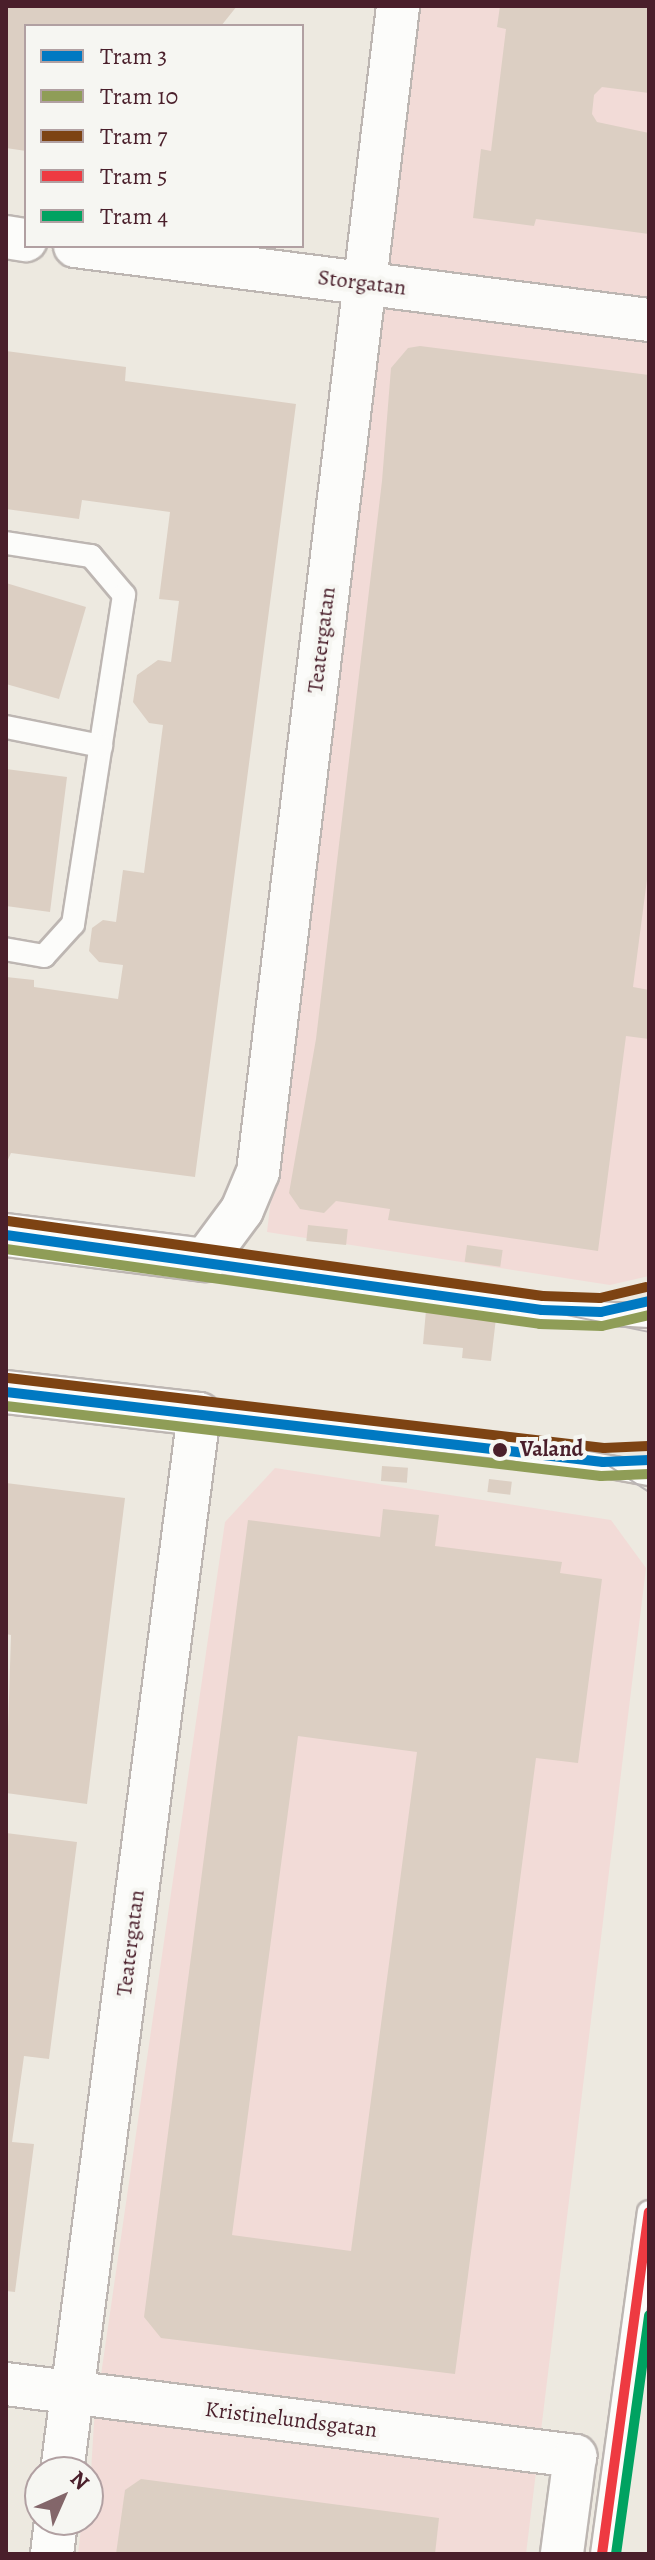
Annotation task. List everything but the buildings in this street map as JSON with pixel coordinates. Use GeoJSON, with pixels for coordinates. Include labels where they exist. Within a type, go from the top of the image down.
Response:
{"type":"FeatureCollection","features":[{"type":"Feature","properties":{"kind":"street","name":"Teatergatan"},"geometry":{"type":"LineString","coordinates":[[205,1260],[242,1210],[258,1172],[398,6]]}},
{"type":"Feature","properties":{"kind":"street","name":"Storgatan"},"geometry":{"type":"LineString","coordinates":[[91,248],[649,320]]}},
{"type":"Feature","properties":{"kind":"street"},"geometry":{"type":"LineString","coordinates":[[6,1235],[205,1260]]}},
{"type":"Feature","properties":{"kind":"street"},"geometry":{"type":"LineString","coordinates":[[6,1392],[199,1414]]}},
{"type":"Feature","properties":{"kind":"street","name":"Teatergatan"},"geometry":{"type":"LineString","coordinates":[[64,2456],[199,1414]]}},
{"type":"Feature","properties":{"kind":"street","name":"Kristinelundsgatan"},"geometry":{"type":"LineString","coordinates":[[6,2384],[575,2456],[562,2554]]}},
{"type":"Feature","properties":{"kind":"lane"},"geometry":{"type":"LineString","coordinates":[[6,543],[91,556],[124,595],[73,924],[44,956],[6,949]]}},
{"type":"Feature","properties":{"kind":"lane"},"geometry":{"type":"LineString","coordinates":[[6,727],[101,746]]}},
{"type":"Feature","properties":{"kind":"lane"},"geometry":{"type":"LineString","coordinates":[[205,1260],[542,1310],[649,1316]]}},
{"type":"Feature","properties":{"kind":"lane"},"geometry":{"type":"LineString","coordinates":[[199,1414],[603,1462],[649,1474]]}},
{"type":"Feature","properties":{"kind":"lane"},"geometry":{"type":"LineString","coordinates":[[603,1462],[649,1460]]}},
{"type":"Feature","properties":{"kind":"lane"},"geometry":{"type":"LineString","coordinates":[[602,2554],[649,2212]]}},
{"type":"Feature","properties":{"kind":"lane"},"geometry":{"type":"LineString","coordinates":[[615,2554],[649,2300]]}},
{"type":"Feature","properties":{"kind":"shaded area"},"geometry":{"type":"Polygon","coordinates":[[[414,6],[649,6],[649,1276],[610,1285],[267,1232],[414,6]]]}},
{"type":"Feature","properties":{"kind":"shaded area"},"geometry":{"type":"Polygon","coordinates":[[[275,1468],[611,1520],[646,1568],[526,2554],[78,2554],[80,2536],[104,2536],[104,2456],[92,2456],[94,2423],[225,1522],[275,1468]]]}},
{"type":"Feature","properties":{"kind":"tram line","name":"7"},"geometry":{"type":"LineString","coordinates":[[8,1221],[543,1296],[600,1298],[646,1287]]}},
{"type":"Feature","properties":{"kind":"tram line","name":"3"},"geometry":{"type":"LineString","coordinates":[[6,1235],[542,1310],[601,1312],[649,1301]]}},
{"type":"Feature","properties":{"kind":"tram line","name":"10"},"geometry":{"type":"LineString","coordinates":[[6,1249],[540,1324],[602,1326],[649,1315]]}},
{"type":"Feature","properties":{"kind":"tram line"},"geometry":{"type":"LineString","coordinates":[[542,1310],[649,1332]]}},
{"type":"Feature","properties":{"kind":"tram line","name":"7"},"geometry":{"type":"LineString","coordinates":[[8,1378],[604,1448],[648,1446]]}},
{"type":"Feature","properties":{"kind":"tram line","name":"3"},"geometry":{"type":"LineString","coordinates":[[6,1392],[603,1462],[649,1460]]}},
{"type":"Feature","properties":{"kind":"tram line","name":"10"},"geometry":{"type":"LineString","coordinates":[[6,1406],[601,1476],[649,1474]]}},
{"type":"Feature","properties":{"kind":"tram line"},"geometry":{"type":"LineString","coordinates":[[603,1462],[649,1492]]}},
{"type":"Feature","properties":{"kind":"tram line","name":"5"},"geometry":{"type":"LineString","coordinates":[[602,2554],[649,2212]]}},
{"type":"Feature","properties":{"kind":"tram line","name":"4"},"geometry":{"type":"LineString","coordinates":[[616,2554],[649,2315]]}},
{"type":"Feature","properties":{"kind":"place","name":"Valand"},"geometry":{"type":"Point","coordinates":[500,1450]}}]}
